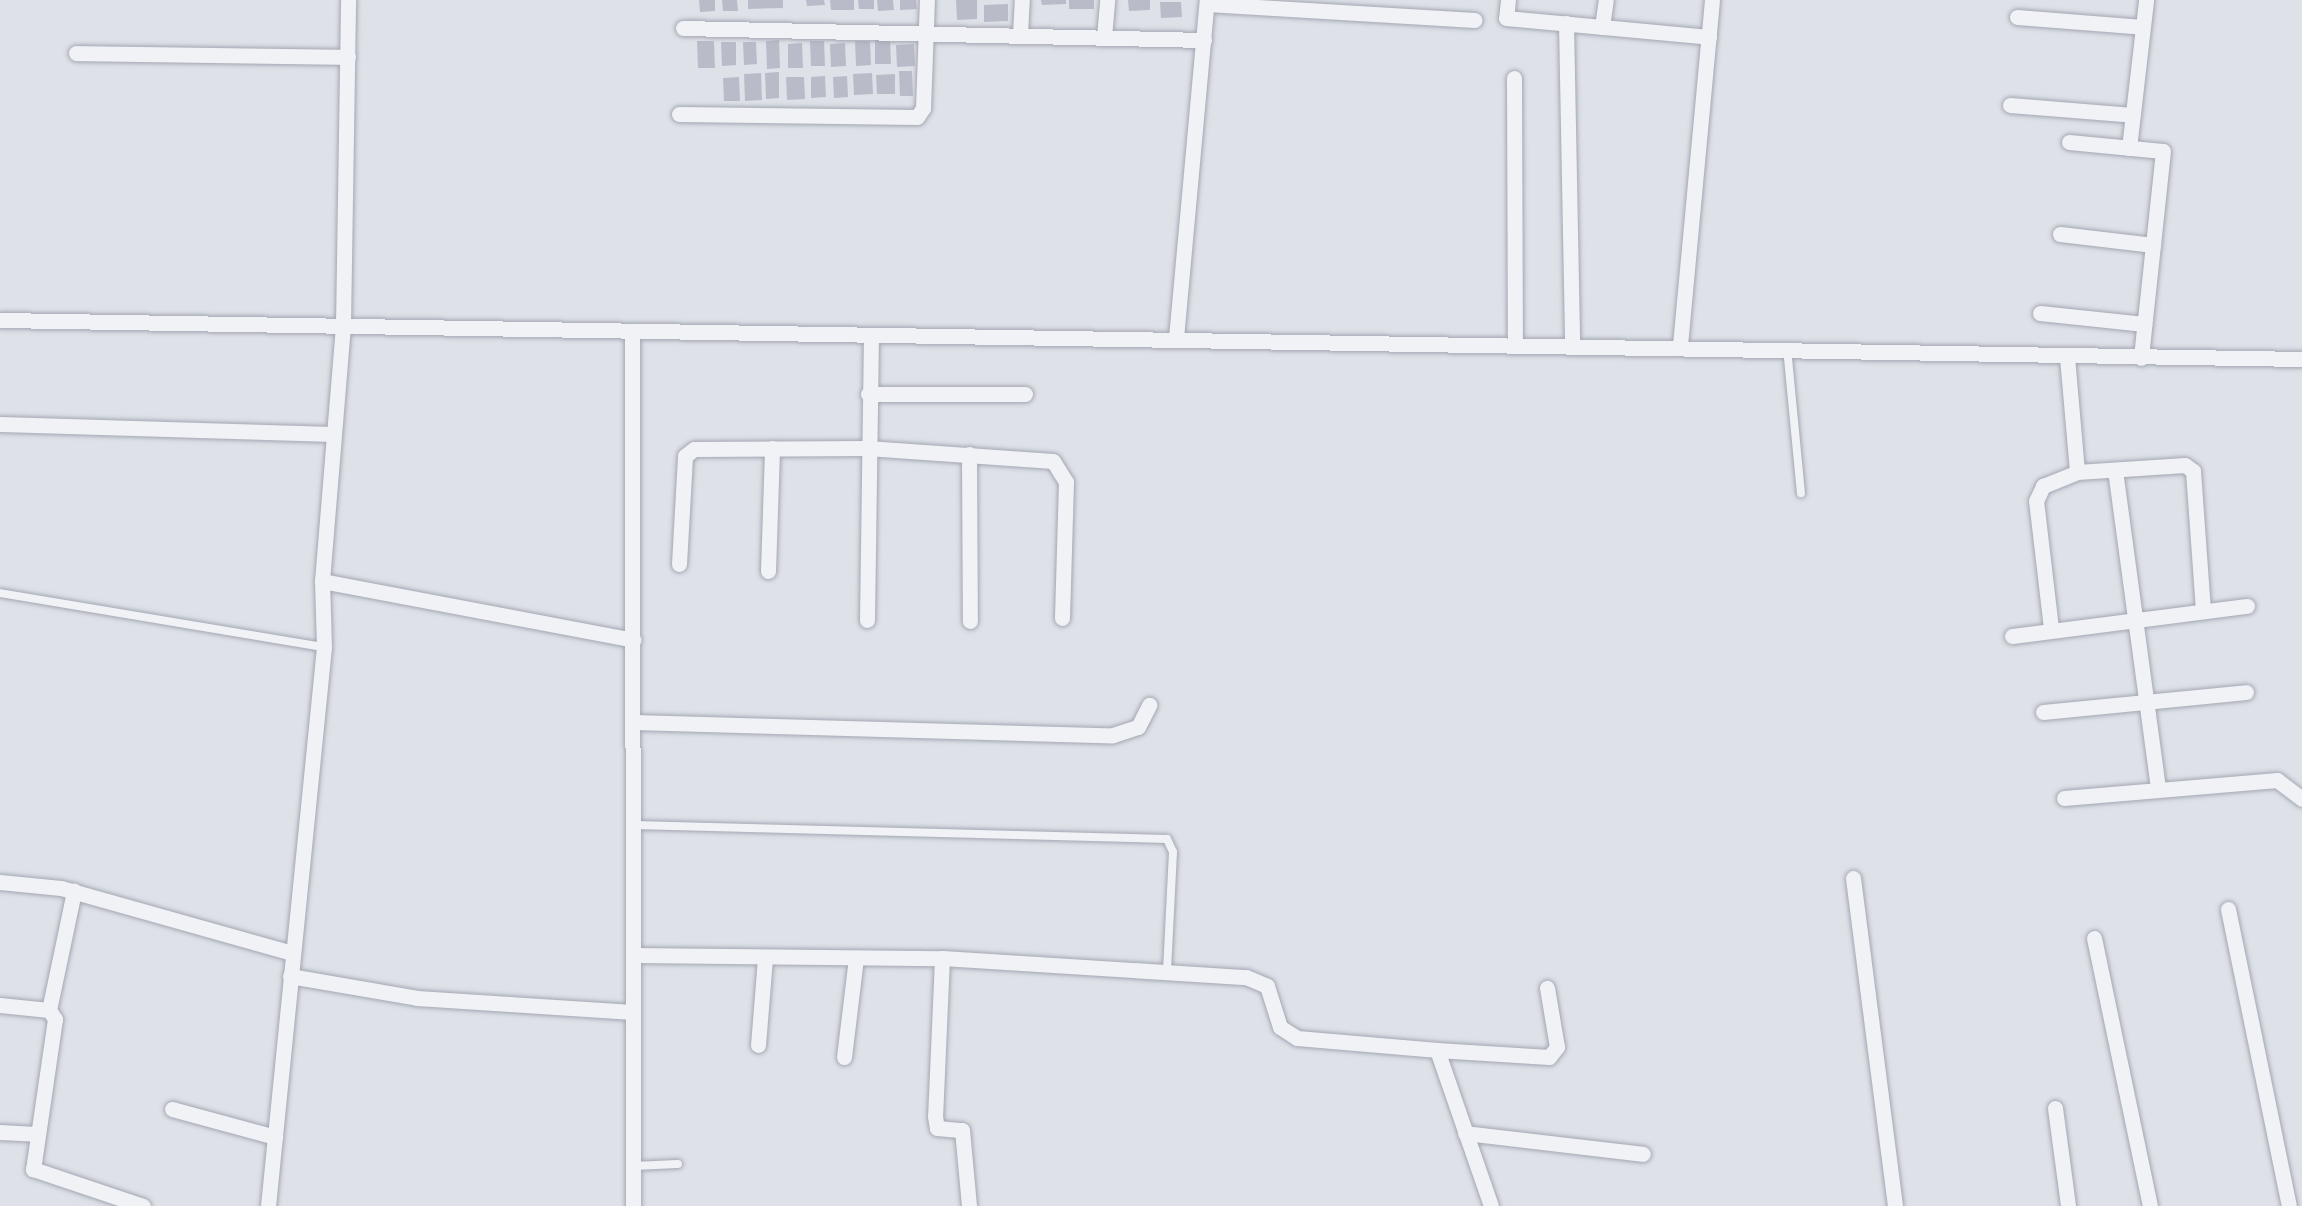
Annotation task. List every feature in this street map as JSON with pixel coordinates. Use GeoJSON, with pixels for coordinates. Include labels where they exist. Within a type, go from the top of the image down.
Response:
{"type":"FeatureCollection","features":[{"type":"Feature","properties":{"kind":"street"},"geometry":{"type":"LineString","coordinates":[[268,1206],[297,978],[293,954],[334,583],[334,434],[348,325],[348,0]]}},
{"type":"Feature","properties":{"kind":"street"},"geometry":{"type":"LineString","coordinates":[[678,114],[912,119],[923,108],[927,0]]}},
{"type":"Feature","properties":{"kind":"street"},"geometry":{"type":"LineString","coordinates":[[1020,34],[1022,0]]}},
{"type":"Feature","properties":{"kind":"street"},"geometry":{"type":"LineString","coordinates":[[1104,37],[1107,0]]}},
{"type":"Feature","properties":{"kind":"street"},"geometry":{"type":"LineString","coordinates":[[1508,0],[1506,18],[1709,38]]}},
{"type":"Feature","properties":{"kind":"street"},"geometry":{"type":"LineString","coordinates":[[1602,27],[1606,0]]}},
{"type":"Feature","properties":{"kind":"street"},"geometry":{"type":"LineString","coordinates":[[1680,345],[1712,0]]}},
{"type":"Feature","properties":{"kind":"street"},"geometry":{"type":"LineString","coordinates":[[2129,148],[2146,0]]}},
{"type":"Feature","properties":{"kind":"street"},"geometry":{"type":"LineString","coordinates":[[1176,338],[1207,2],[1475,20]]}},
{"type":"Feature","properties":{"kind":"street"},"geometry":{"type":"LineString","coordinates":[[2017,17],[2143,27]]}},
{"type":"Feature","properties":{"kind":"street"},"geometry":{"type":"LineString","coordinates":[[1566,24],[1572,344]]}},
{"type":"Feature","properties":{"kind":"street"},"geometry":{"type":"LineString","coordinates":[[683,28],[1204,40]]}},
{"type":"Feature","properties":{"kind":"street"},"geometry":{"type":"LineString","coordinates":[[76,53],[348,57]]}},
{"type":"Feature","properties":{"kind":"street"},"geometry":{"type":"LineString","coordinates":[[1514,78],[1515,343]]}},
{"type":"Feature","properties":{"kind":"street"},"geometry":{"type":"LineString","coordinates":[[2010,104],[2133,115]]}},
{"type":"Feature","properties":{"kind":"street"},"geometry":{"type":"LineString","coordinates":[[2069,142],[2163,151],[2141,358]]}},
{"type":"Feature","properties":{"kind":"street"},"geometry":{"type":"LineString","coordinates":[[2060,234],[2153,246]]}},
{"type":"Feature","properties":{"kind":"street"},"geometry":{"type":"LineString","coordinates":[[2040,312],[2144,324]]}},
{"type":"Feature","properties":{"kind":"street"},"geometry":{"type":"LineString","coordinates":[[0,320],[1680,345],[2302,360]]}},
{"type":"Feature","properties":{"kind":"street"},"geometry":{"type":"LineString","coordinates":[[634,1206],[638,722],[633,640],[639,332]]}},
{"type":"Feature","properties":{"kind":"street"},"geometry":{"type":"LineString","coordinates":[[867,620],[871,335]]}},
{"type":"Feature","properties":{"kind":"street"},"geometry":{"type":"LineString","coordinates":[[2067,357],[2077,472]]}},
{"type":"Feature","properties":{"kind":"street"},"geometry":{"type":"LineString","coordinates":[[868,394],[1025,394]]}},
{"type":"Feature","properties":{"kind":"street"},"geometry":{"type":"LineString","coordinates":[[0,424],[334,434]]}},
{"type":"Feature","properties":{"kind":"street"},"geometry":{"type":"LineString","coordinates":[[768,570],[772,448]]}},
{"type":"Feature","properties":{"kind":"street"},"geometry":{"type":"LineString","coordinates":[[679,564],[685,456],[694,449],[867,448],[969,454],[1062,468],[1062,618]]}},
{"type":"Feature","properties":{"kind":"street"},"geometry":{"type":"LineString","coordinates":[[969,454],[970,621]]}},
{"type":"Feature","properties":{"kind":"street"},"geometry":{"type":"LineString","coordinates":[[2050,628],[2036,500],[2043,486],[2077,472],[2186,465],[2193,471],[2203,609]]}},
{"type":"Feature","properties":{"kind":"street"},"geometry":{"type":"LineString","coordinates":[[2115,470],[2131,616],[2158,790]]}},
{"type":"Feature","properties":{"kind":"street"},"geometry":{"type":"LineString","coordinates":[[334,583],[633,640]]}},
{"type":"Feature","properties":{"kind":"street"},"geometry":{"type":"LineString","coordinates":[[2012,636],[2131,616],[2248,606]]}},
{"type":"Feature","properties":{"kind":"street"},"geometry":{"type":"LineString","coordinates":[[2043,712],[2246,692]]}},
{"type":"Feature","properties":{"kind":"street"},"geometry":{"type":"LineString","coordinates":[[638,722],[1113,735],[1138,727],[1149,705]]}},
{"type":"Feature","properties":{"kind":"street"},"geometry":{"type":"LineString","coordinates":[[2064,798],[2277,780],[2302,799]]}},
{"type":"Feature","properties":{"kind":"street"},"geometry":{"type":"LineString","coordinates":[[1852,878],[1895,1206]]}},
{"type":"Feature","properties":{"kind":"street"},"geometry":{"type":"LineString","coordinates":[[0,882],[74,892],[293,954]]}},
{"type":"Feature","properties":{"kind":"street"},"geometry":{"type":"LineString","coordinates":[[74,892],[50,1010],[55,1019],[33,1169],[84,1198],[143,1206]]}},
{"type":"Feature","properties":{"kind":"street"},"geometry":{"type":"LineString","coordinates":[[2228,909],[2289,1206]]}},
{"type":"Feature","properties":{"kind":"street"},"geometry":{"type":"LineString","coordinates":[[2094,938],[2150,1206]]}},
{"type":"Feature","properties":{"kind":"street"},"geometry":{"type":"LineString","coordinates":[[637,955],[942,958],[1167,969],[1262,982],[1280,1027],[1296,1038],[1549,1057],[1557,1047],[1547,988]]}},
{"type":"Feature","properties":{"kind":"street"},"geometry":{"type":"LineString","coordinates":[[758,1046],[764,958]]}},
{"type":"Feature","properties":{"kind":"street"},"geometry":{"type":"LineString","coordinates":[[844,1057],[856,958]]}},
{"type":"Feature","properties":{"kind":"street"},"geometry":{"type":"LineString","coordinates":[[942,958],[935,1116],[937,1128],[962,1130],[969,1206]]}},
{"type":"Feature","properties":{"kind":"street"},"geometry":{"type":"LineString","coordinates":[[297,978],[467,1003],[633,1012]]}},
{"type":"Feature","properties":{"kind":"street"},"geometry":{"type":"LineString","coordinates":[[0,1004],[50,1010]]}},
{"type":"Feature","properties":{"kind":"street"},"geometry":{"type":"LineString","coordinates":[[1438,1050],[1491,1206]]}},
{"type":"Feature","properties":{"kind":"street"},"geometry":{"type":"LineString","coordinates":[[2055,1108],[2068,1206]]}},
{"type":"Feature","properties":{"kind":"street"},"geometry":{"type":"LineString","coordinates":[[172,1109],[275,1138]]}},
{"type":"Feature","properties":{"kind":"street"},"geometry":{"type":"LineString","coordinates":[[0,1132],[36,1134]]}},
{"type":"Feature","properties":{"kind":"street"},"geometry":{"type":"LineString","coordinates":[[1465,1133],[1643,1154]]}},
{"type":"Feature","properties":{"kind":"lane"},"geometry":{"type":"LineString","coordinates":[[1787,347],[1802,493]]}},
{"type":"Feature","properties":{"kind":"lane"},"geometry":{"type":"LineString","coordinates":[[0,594],[324,647]]}},
{"type":"Feature","properties":{"kind":"lane"},"geometry":{"type":"LineString","coordinates":[[637,825],[1167,838],[1172,852],[1167,969]]}},
{"type":"Feature","properties":{"kind":"lane"},"geometry":{"type":"LineString","coordinates":[[637,1166],[678,1164]]}},
{"type":"Feature","properties":{"kind":"building"},"geometry":{"type":"Polygon","coordinates":[[[699,0],[715,0],[715,11],[700,12],[699,0]]]}},
{"type":"Feature","properties":{"kind":"building"},"geometry":{"type":"Polygon","coordinates":[[[722,0],[737,0],[738,11],[723,11],[722,0]]]}},
{"type":"Feature","properties":{"kind":"building"},"geometry":{"type":"Polygon","coordinates":[[[748,0],[783,0],[783,8],[748,9],[748,0]]]}},
{"type":"Feature","properties":{"kind":"building"},"geometry":{"type":"Polygon","coordinates":[[[806,0],[824,0],[825,5],[807,6],[806,0]]]}},
{"type":"Feature","properties":{"kind":"building"},"geometry":{"type":"Polygon","coordinates":[[[830,0],[854,0],[854,10],[831,10],[830,0]]]}},
{"type":"Feature","properties":{"kind":"building"},"geometry":{"type":"Polygon","coordinates":[[[858,0],[874,0],[874,9],[859,9],[858,0]]]}},
{"type":"Feature","properties":{"kind":"building"},"geometry":{"type":"Polygon","coordinates":[[[877,0],[893,0],[894,10],[878,11],[877,0]]]}},
{"type":"Feature","properties":{"kind":"building"},"geometry":{"type":"Polygon","coordinates":[[[900,0],[916,0],[917,9],[900,10],[900,0]]]}},
{"type":"Feature","properties":{"kind":"building"},"geometry":{"type":"Polygon","coordinates":[[[956,0],[977,0],[977,19],[957,20],[956,0]]]}},
{"type":"Feature","properties":{"kind":"building"},"geometry":{"type":"Polygon","coordinates":[[[1041,0],[1066,0],[1066,4],[1042,5],[1041,0]]]}},
{"type":"Feature","properties":{"kind":"building"},"geometry":{"type":"Polygon","coordinates":[[[1069,0],[1094,0],[1094,9],[1069,9],[1069,0]]]}},
{"type":"Feature","properties":{"kind":"building"},"geometry":{"type":"Polygon","coordinates":[[[1128,0],[1150,0],[1150,10],[1129,11],[1128,0]]]}},
{"type":"Feature","properties":{"kind":"building"},"geometry":{"type":"Polygon","coordinates":[[[1160,2],[1181,2],[1182,17],[1161,18],[1160,2]]]}},
{"type":"Feature","properties":{"kind":"building"},"geometry":{"type":"Polygon","coordinates":[[[1008,4],[1008,21],[984,22],[984,5],[1008,4]]]}},
{"type":"Feature","properties":{"kind":"building"},"geometry":{"type":"Polygon","coordinates":[[[890,39],[891,64],[875,64],[875,40],[890,39]]]}},
{"type":"Feature","properties":{"kind":"building"},"geometry":{"type":"Polygon","coordinates":[[[779,40],[780,68],[767,69],[766,41],[779,40]]]}},
{"type":"Feature","properties":{"kind":"building"},"geometry":{"type":"Polygon","coordinates":[[[697,41],[714,41],[715,68],[698,68],[697,41]]]}},
{"type":"Feature","properties":{"kind":"building"},"geometry":{"type":"Polygon","coordinates":[[[810,41],[824,41],[825,66],[811,66],[810,41]]]}},
{"type":"Feature","properties":{"kind":"building"},"geometry":{"type":"Polygon","coordinates":[[[855,41],[870,41],[871,65],[856,66],[855,41]]]}},
{"type":"Feature","properties":{"kind":"building"},"geometry":{"type":"Polygon","coordinates":[[[721,42],[736,42],[736,65],[722,66],[721,42]]]}},
{"type":"Feature","properties":{"kind":"building"},"geometry":{"type":"Polygon","coordinates":[[[743,42],[756,42],[757,64],[744,65],[743,42]]]}},
{"type":"Feature","properties":{"kind":"building"},"geometry":{"type":"Polygon","coordinates":[[[802,43],[803,68],[788,68],[788,44],[802,43]]]}},
{"type":"Feature","properties":{"kind":"building"},"geometry":{"type":"Polygon","coordinates":[[[845,43],[846,66],[831,67],[830,44],[845,43]]]}},
{"type":"Feature","properties":{"kind":"building"},"geometry":{"type":"Polygon","coordinates":[[[914,44],[915,66],[897,67],[896,45],[914,44]]]}},
{"type":"Feature","properties":{"kind":"building"},"geometry":{"type":"Polygon","coordinates":[[[899,71],[912,71],[913,96],[900,96],[899,71]]]}},
{"type":"Feature","properties":{"kind":"building"},"geometry":{"type":"Polygon","coordinates":[[[779,72],[779,98],[766,99],[765,73],[779,72]]]}},
{"type":"Feature","properties":{"kind":"building"},"geometry":{"type":"Polygon","coordinates":[[[761,73],[762,100],[745,101],[744,74],[761,73]]]}},
{"type":"Feature","properties":{"kind":"building"},"geometry":{"type":"Polygon","coordinates":[[[872,73],[873,94],[854,95],[853,74],[872,73]]]}},
{"type":"Feature","properties":{"kind":"building"},"geometry":{"type":"Polygon","coordinates":[[[895,74],[895,94],[877,94],[876,75],[895,74]]]}},
{"type":"Feature","properties":{"kind":"building"},"geometry":{"type":"Polygon","coordinates":[[[825,76],[826,97],[811,98],[811,77],[825,76]]]}},
{"type":"Feature","properties":{"kind":"building"},"geometry":{"type":"Polygon","coordinates":[[[847,76],[848,97],[834,98],[833,77],[847,76]]]}},
{"type":"Feature","properties":{"kind":"building"},"geometry":{"type":"Polygon","coordinates":[[[739,77],[740,101],[724,101],[723,78],[739,77]]]}},
{"type":"Feature","properties":{"kind":"building"},"geometry":{"type":"Polygon","coordinates":[[[786,77],[804,77],[805,99],[787,100],[786,77]]]}}]}
